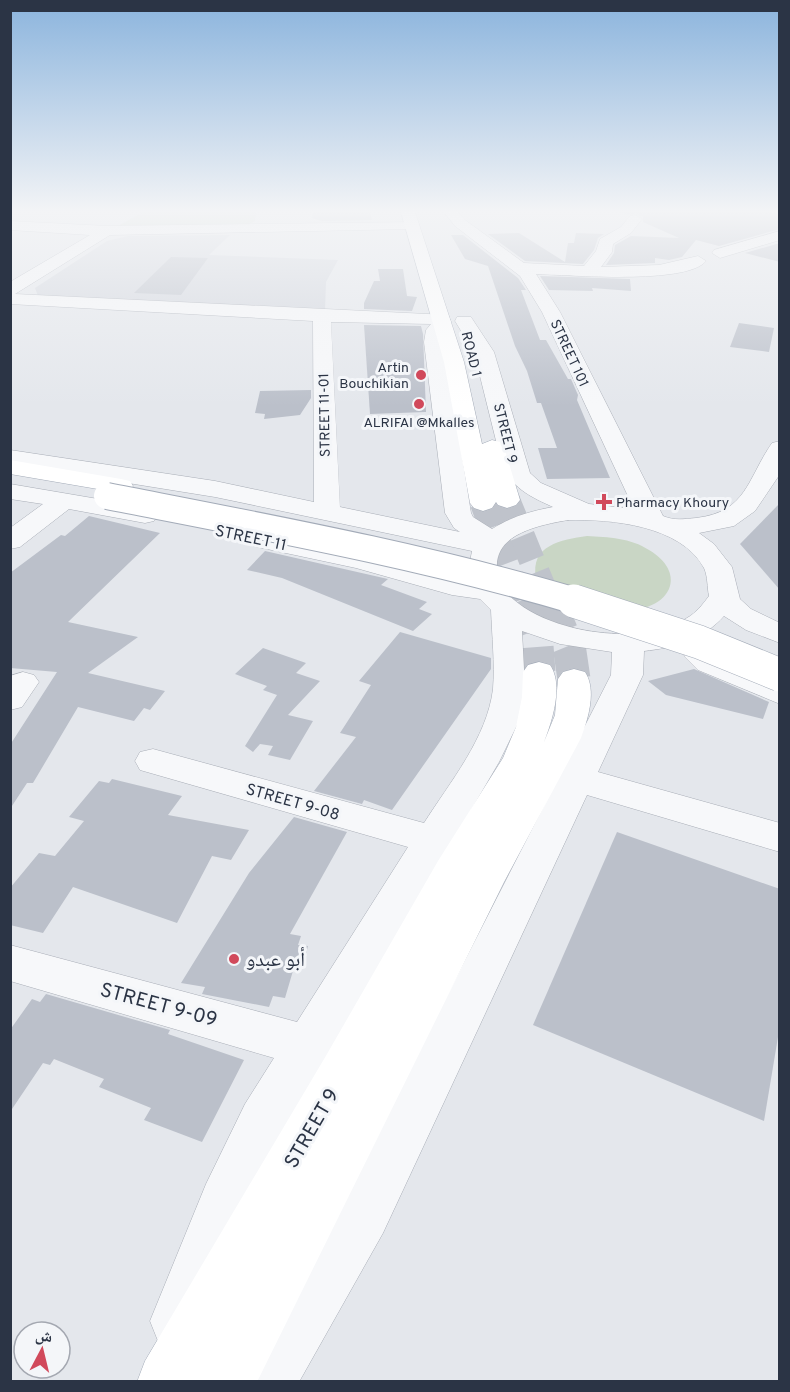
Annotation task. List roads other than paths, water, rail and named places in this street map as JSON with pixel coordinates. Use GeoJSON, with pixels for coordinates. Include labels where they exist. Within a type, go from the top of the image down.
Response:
{"type":"FeatureCollection","features":[{"type":"Feature","properties":{"kind":"main road","name":"STREET 9"},"geometry":{"type":"LineString","coordinates":[[435,277],[452,318],[460,386],[483,503]]}},
{"type":"Feature","properties":{"kind":"main road","name":"ROAD 1"},"geometry":{"type":"LineString","coordinates":[[452,318],[474,353],[495,461],[507,500]]}},
{"type":"Feature","properties":{"kind":"main road"},"geometry":{"type":"LineString","coordinates":[[10,467],[502,578],[642,620],[730,653],[780,675]]}},
{"type":"Feature","properties":{"kind":"main road"},"geometry":{"type":"LineString","coordinates":[[10,481],[114,491],[370,534],[497,562],[639,602],[780,655]]}},
{"type":"Feature","properties":{"kind":"main road","name":"STREET 9"},"geometry":{"type":"LineString","coordinates":[[166,1382],[344,1069],[443,856],[520,759],[534,727],[540,696],[557,675],[572,715],[564,738],[485,880],[225,1382]]}},
{"type":"Feature","properties":{"kind":"street"},"geometry":{"type":"LineString","coordinates":[[10,291],[30,277]]}},
{"type":"Feature","properties":{"kind":"street","name":"STREET 101"},"geometry":{"type":"LineString","coordinates":[[529,277],[550,312],[661,526]]}},
{"type":"Feature","properties":{"kind":"street"},"geometry":{"type":"LineString","coordinates":[[10,299],[322,316],[452,318]]}},
{"type":"Feature","properties":{"kind":"street","name":"STREET 11-01"},"geometry":{"type":"LineString","coordinates":[[322,316],[327,514]]}},
{"type":"Feature","properties":{"kind":"street"},"geometry":{"type":"LineString","coordinates":[[452,318],[436,330],[434,342],[446,414],[455,503],[463,522],[491,543]]}},
{"type":"Feature","properties":{"kind":"street","name":"STREET 9"},"geometry":{"type":"LineString","coordinates":[[452,318],[484,351],[515,469],[532,488],[585,512]]}},
{"type":"Feature","properties":{"kind":"street"},"geometry":{"type":"LineString","coordinates":[[661,526],[734,516],[769,474],[780,448]]}},
{"type":"Feature","properties":{"kind":"street"},"geometry":{"type":"LineString","coordinates":[[10,457],[215,489],[327,514],[491,543]]}},
{"type":"Feature","properties":{"kind":"street"},"geometry":{"type":"LineString","coordinates":[[702,549],[730,536],[780,485]]}},
{"type":"Feature","properties":{"kind":"street","name":"STREET 11"},"geometry":{"type":"LineString","coordinates":[[10,491],[361,561],[498,600],[539,627],[581,639],[627,643],[671,636],[697,626],[724,597]]}},
{"type":"Feature","properties":{"kind":"street"},"geometry":{"type":"LineString","coordinates":[[10,541],[65,501]]}},
{"type":"Feature","properties":{"kind":"street"},"geometry":{"type":"LineString","coordinates":[[156,1382],[225,1203],[262,1121],[307,1046],[443,856],[481,762],[503,718],[509,688],[498,600],[482,568],[491,543],[515,525],[547,515],[585,512],[619,514],[661,526],[702,549],[719,569],[724,597],[738,614],[780,634]]}},
{"type":"Feature","properties":{"kind":"street"},"geometry":{"type":"LineString","coordinates":[[671,636],[709,663],[780,693]]}},
{"type":"Feature","properties":{"kind":"street"},"geometry":{"type":"LineString","coordinates":[[266,1382],[364,1214],[627,675],[629,661],[627,643]]}},
{"type":"Feature","properties":{"kind":"street","name":"STREET 9-08"},"geometry":{"type":"LineString","coordinates":[[153,761],[443,856]]}},
{"type":"Feature","properties":{"kind":"street"},"geometry":{"type":"LineString","coordinates":[[576,779],[780,838]]}},
{"type":"Feature","properties":{"kind":"street","name":"STREET 9-09"},"geometry":{"type":"LineString","coordinates":[[14,971],[307,1046]]}},
{"type":"Feature","properties":{"kind":"tunnel"},"geometry":{"type":"LineString","coordinates":[[507,500],[549,602]]}},
{"type":"Feature","properties":{"kind":"tunnel"},"geometry":{"type":"LineString","coordinates":[[483,503],[520,602]]}},
{"type":"Feature","properties":{"kind":"tunnel"},"geometry":{"type":"LineString","coordinates":[[520,601],[537,646],[539,672]]}},
{"type":"Feature","properties":{"kind":"tunnel"},"geometry":{"type":"LineString","coordinates":[[549,601],[570,652],[574,679]]}},
{"type":"Feature","properties":{"kind":"place","name":"Artin Bouchikian"},"geometry":{"type":"Point","coordinates":[421,375]}},
{"type":"Feature","properties":{"kind":"place","name":"ALRIFAI @Mkalles"},"geometry":{"type":"Point","coordinates":[419,404]}},
{"type":"Feature","properties":{"kind":"place","name":"Pharmacy Khoury"},"geometry":{"type":"Point","coordinates":[604,502]}},
{"type":"Feature","properties":{"kind":"place","name":"أبو عبدو"},"geometry":{"type":"Point","coordinates":[234,959]}}]}
